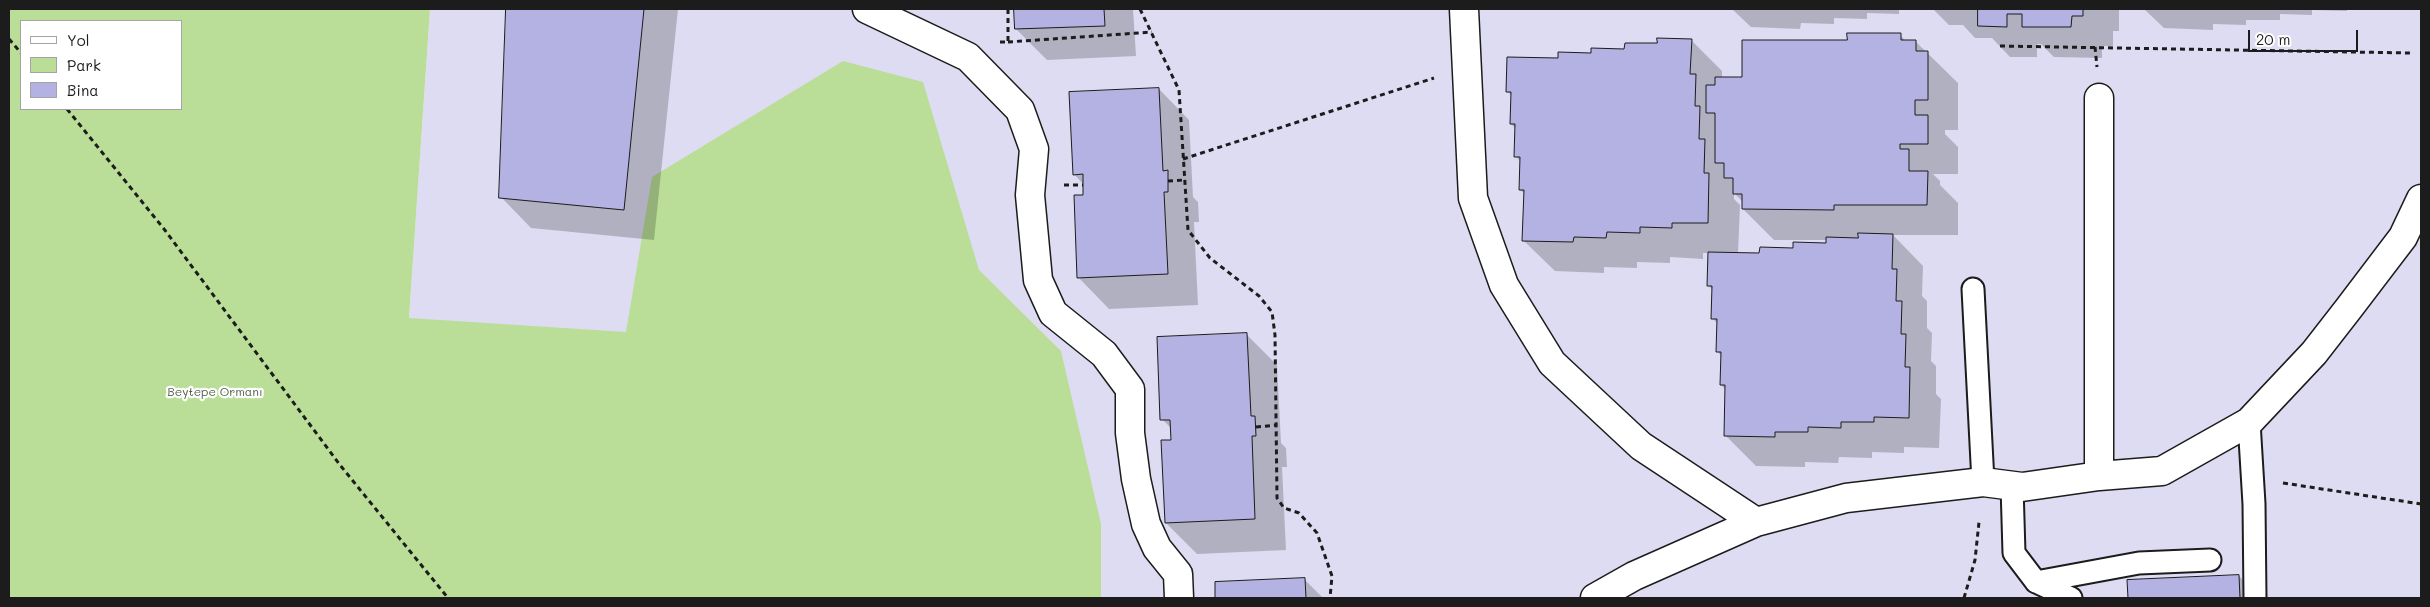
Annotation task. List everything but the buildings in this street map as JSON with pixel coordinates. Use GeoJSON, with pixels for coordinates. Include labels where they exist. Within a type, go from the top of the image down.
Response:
{"type":"FeatureCollection","features":[{"type":"Feature","properties":{"kind":"street"},"geometry":{"type":"LineString","coordinates":[[868,9],[968,57],[1020,110],[1034,149],[1030,195],[1038,280],[1053,313],[1104,354],[1130,389],[1130,433],[1136,479],[1146,524],[1157,548],[1178,574],[1179,598]]}},
{"type":"Feature","properties":{"kind":"street"},"geometry":{"type":"LineString","coordinates":[[1464,9],[1473,198],[1504,285],[1552,363],[1641,446],[1756,522]]}},
{"type":"Feature","properties":{"kind":"street"},"geometry":{"type":"LineString","coordinates":[[2099,98],[2099,476]]}},
{"type":"Feature","properties":{"kind":"street"},"geometry":{"type":"LineString","coordinates":[[1595,598],[1634,576],[1756,522],[1846,498],[1982,482],[2022,487],[2099,476],[2162,471],[2249,422],[2314,353],[2403,238],[2421,199]]}},
{"type":"Feature","properties":{"kind":"lane"},"geometry":{"type":"LineString","coordinates":[[1973,289],[1982,482]]}},
{"type":"Feature","properties":{"kind":"lane"},"geometry":{"type":"LineString","coordinates":[[2249,422],[2254,504],[2255,598]]}},
{"type":"Feature","properties":{"kind":"lane"},"geometry":{"type":"LineString","coordinates":[[2012,486],[2014,554],[2036,582],[2071,598]]}},
{"type":"Feature","properties":{"kind":"lane"},"geometry":{"type":"LineString","coordinates":[[2036,582],[2139,563],[2210,560]]}},
{"type":"Feature","properties":{"kind":"path"},"geometry":{"type":"LineString","coordinates":[[1140,9],[1179,90],[1188,230],[1210,258],[1259,296],[1272,312],[1275,335],[1278,498],[1284,508],[1299,513],[1317,533],[1332,576],[1330,598]]}},
{"type":"Feature","properties":{"kind":"path"},"geometry":{"type":"LineString","coordinates":[[1008,42],[1152,32]]}},
{"type":"Feature","properties":{"kind":"path"},"geometry":{"type":"LineString","coordinates":[[9,39],[20,52]]}},
{"type":"Feature","properties":{"kind":"path"},"geometry":{"type":"LineString","coordinates":[[2000,46],[2411,53]]}},
{"type":"Feature","properties":{"kind":"path"},"geometry":{"type":"LineString","coordinates":[[1183,159],[1466,68]]}},
{"type":"Feature","properties":{"kind":"path"},"geometry":{"type":"LineString","coordinates":[[68,110],[164,229],[340,465],[448,598]]}},
{"type":"Feature","properties":{"kind":"path"},"geometry":{"type":"LineString","coordinates":[[1168,181],[1184,180]]}},
{"type":"Feature","properties":{"kind":"path"},"geometry":{"type":"LineString","coordinates":[[1069,185],[1083,185]]}},
{"type":"Feature","properties":{"kind":"path"},"geometry":{"type":"LineString","coordinates":[[1256,427],[1276,425]]}},
{"type":"Feature","properties":{"kind":"path"},"geometry":{"type":"LineString","coordinates":[[2275,482],[2421,504]]}},
{"type":"Feature","properties":{"kind":"path"},"geometry":{"type":"LineString","coordinates":[[1964,598],[1976,560],[1979,522]]}},
{"type":"Feature","properties":{"kind":"shaded area"},"geometry":{"type":"Polygon","coordinates":[[[430,9],[2421,9],[2421,598],[427,598],[409,318],[430,9]]]}},
{"type":"Feature","properties":{"kind":"green space","name":"Beytepe Ormanı"},"geometry":{"type":"Polygon","coordinates":[[[9,9],[430,9],[409,318],[626,332],[652,177],[843,61],[923,82],[979,270],[1061,351],[1101,524],[1101,598],[9,598],[9,9]]]}}]}
